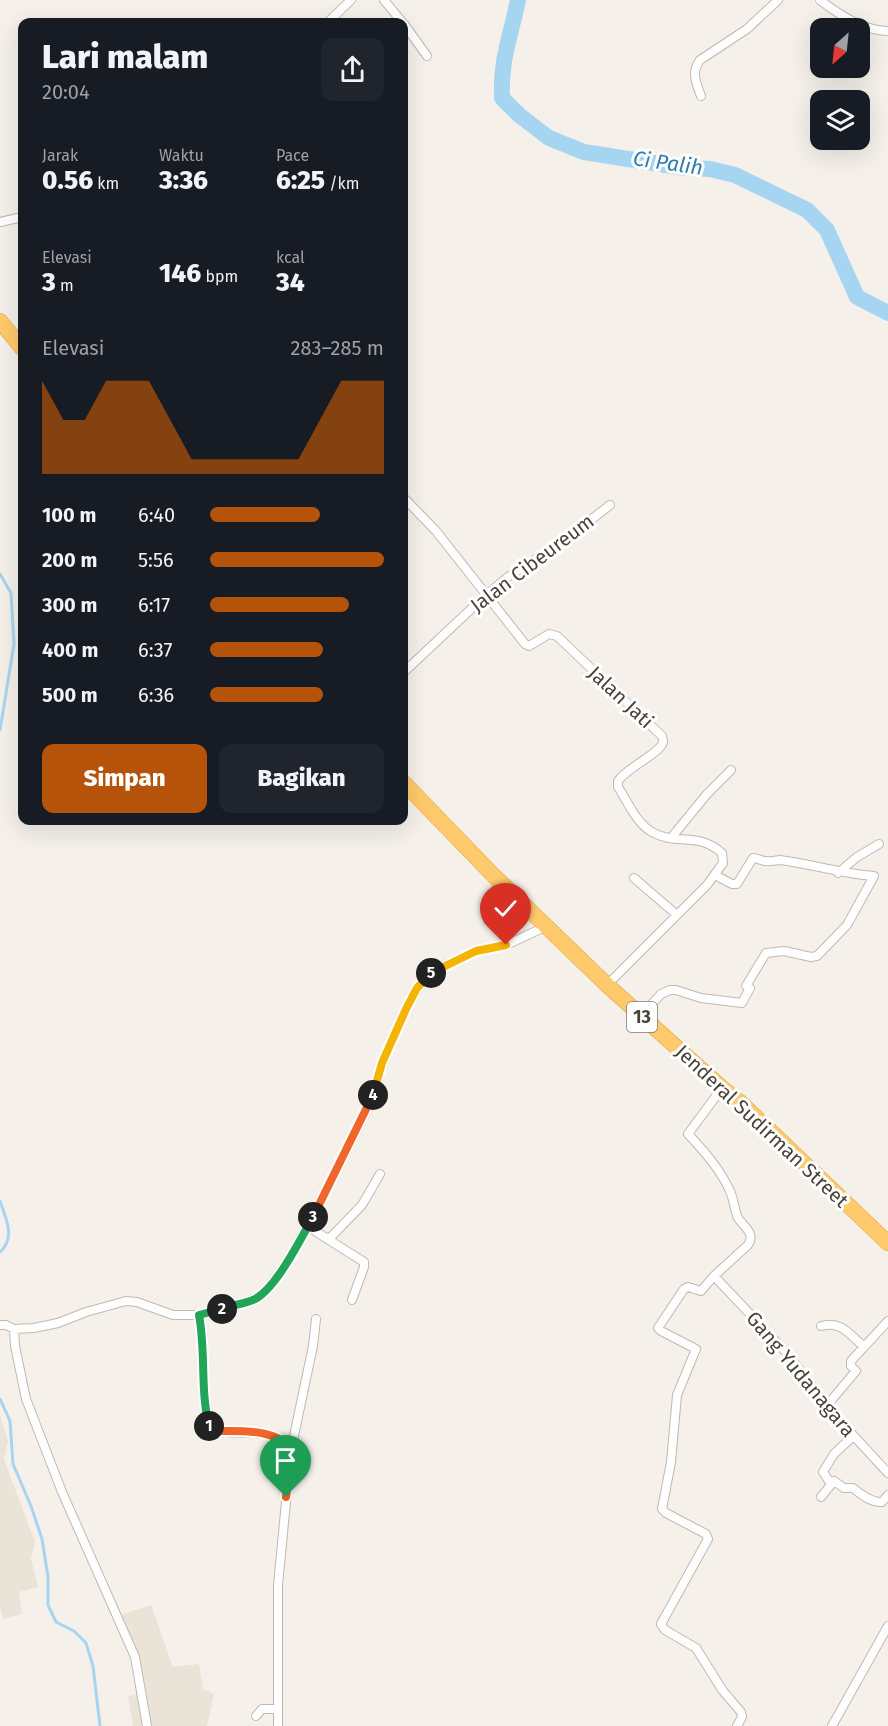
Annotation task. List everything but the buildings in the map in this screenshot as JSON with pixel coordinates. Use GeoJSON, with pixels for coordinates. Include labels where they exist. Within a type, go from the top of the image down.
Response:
{"type":"FeatureCollection","features":[{"type":"Feature","properties":{"kind":"highway"},"geometry":{"type":"LineString","coordinates":[[0,321],[18,343]]}},
{"type":"Feature","properties":{"kind":"highway","name":"Jenderal Sudirman Street"},"geometry":{"type":"LineString","coordinates":[[408,787],[607,985],[740,1102],[888,1243]]}},
{"type":"Feature","properties":{"kind":"street"},"geometry":{"type":"LineString","coordinates":[[332,18],[351,0]]}},
{"type":"Feature","properties":{"kind":"street"},"geometry":{"type":"LineString","coordinates":[[384,0],[399,18]]}},
{"type":"Feature","properties":{"kind":"street"},"geometry":{"type":"LineString","coordinates":[[701,96],[694,79],[695,67],[699,60],[747,28],[778,0]]}},
{"type":"Feature","properties":{"kind":"street"},"geometry":{"type":"LineString","coordinates":[[820,0],[846,17],[875,30],[888,31]]}},
{"type":"Feature","properties":{"kind":"street"},"geometry":{"type":"LineString","coordinates":[[408,30],[426,56]]}},
{"type":"Feature","properties":{"kind":"street"},"geometry":{"type":"LineString","coordinates":[[0,222],[18,218]]}},
{"type":"Feature","properties":{"kind":"street"},"geometry":{"type":"LineString","coordinates":[[408,502],[436,531],[486,595]]}},
{"type":"Feature","properties":{"kind":"street","name":"Jalan Cibeureum"},"geometry":{"type":"LineString","coordinates":[[408,668],[486,595],[516,572],[569,538],[592,517],[610,505]]}},
{"type":"Feature","properties":{"kind":"street","name":"Jalan Jati"},"geometry":{"type":"LineString","coordinates":[[486,595],[525,644],[532,645],[549,634],[556,636],[662,736],[660,747],[620,778],[618,784],[640,822],[654,833],[670,838],[698,840],[722,853],[724,858],[715,875]]}},
{"type":"Feature","properties":{"kind":"street"},"geometry":{"type":"LineString","coordinates":[[670,838],[706,794],[730,770]]}},
{"type":"Feature","properties":{"kind":"street"},"geometry":{"type":"LineString","coordinates":[[838,873],[857,856],[879,844]]}},
{"type":"Feature","properties":{"kind":"street"},"geometry":{"type":"LineString","coordinates":[[607,985],[715,875],[732,884],[737,884],[753,858],[768,862],[779,860],[822,867],[838,873],[874,876],[847,925],[817,956],[811,957],[784,951],[766,953],[748,980],[746,986],[750,988],[742,1003],[701,998],[670,990],[661,994],[641,1016]]}},
{"type":"Feature","properties":{"kind":"street"},"geometry":{"type":"LineString","coordinates":[[634,878],[677,915]]}},
{"type":"Feature","properties":{"kind":"street"},"geometry":{"type":"LineString","coordinates":[[0,1324],[14,1329],[34,1328],[58,1323],[86,1312],[126,1301],[137,1302],[174,1315],[199,1315],[254,1299],[264,1293],[280,1273],[308,1226],[369,1106],[382,1063],[406,1009],[424,979],[432,971],[476,951],[506,945],[547,926]]}},
{"type":"Feature","properties":{"kind":"street"},"geometry":{"type":"LineString","coordinates":[[722,1088],[688,1134],[707,1155],[724,1180],[731,1192],[739,1219],[752,1239],[701,1291],[688,1287],[684,1289],[658,1328],[696,1349],[677,1395],[671,1462],[662,1509],[708,1536],[661,1624],[665,1630],[696,1648],[723,1690],[741,1712],[742,1717],[737,1726]]}},
{"type":"Feature","properties":{"kind":"street"},"geometry":{"type":"LineString","coordinates":[[329,1239],[362,1205],[381,1174]]}},
{"type":"Feature","properties":{"kind":"street"},"geometry":{"type":"LineString","coordinates":[[308,1226],[364,1262],[352,1300]]}},
{"type":"Feature","properties":{"kind":"street","name":"Gang Yudanagara"},"geometry":{"type":"LineString","coordinates":[[714,1276],[785,1352],[853,1436],[888,1473]]}},
{"type":"Feature","properties":{"kind":"street"},"geometry":{"type":"LineString","coordinates":[[199,1315],[203,1378],[208,1423],[211,1429],[264,1434],[278,1440],[291,1450]]}},
{"type":"Feature","properties":{"kind":"street"},"geometry":{"type":"LineString","coordinates":[[278,1726],[278,1585],[291,1450],[313,1346],[316,1319]]}},
{"type":"Feature","properties":{"kind":"street"},"geometry":{"type":"LineString","coordinates":[[828,1404],[856,1371],[851,1366],[851,1361],[888,1321]]}},
{"type":"Feature","properties":{"kind":"street"},"geometry":{"type":"LineString","coordinates":[[821,1326],[830,1323],[837,1325],[864,1347]]}},
{"type":"Feature","properties":{"kind":"street"},"geometry":{"type":"LineString","coordinates":[[14,1329],[15,1346],[26,1400],[62,1492],[135,1657],[147,1726]]}},
{"type":"Feature","properties":{"kind":"street"},"geometry":{"type":"LineString","coordinates":[[853,1436],[834,1454],[822,1472],[829,1481],[834,1481],[844,1488],[853,1488],[876,1503],[882,1502],[888,1495]]}},
{"type":"Feature","properties":{"kind":"street"},"geometry":{"type":"LineString","coordinates":[[821,1497],[834,1481]]}},
{"type":"Feature","properties":{"kind":"street"},"geometry":{"type":"LineString","coordinates":[[832,1726],[888,1626]]}},
{"type":"Feature","properties":{"kind":"street"},"geometry":{"type":"LineString","coordinates":[[256,1716],[262,1709],[277,1709]]}},
{"type":"Feature","properties":{"kind":"shaded area"},"geometry":{"type":"Polygon","coordinates":[[[0,1415],[8,1441],[4,1459],[35,1542],[31,1559],[38,1587],[19,1592],[22,1614],[3,1619],[0,1606],[0,1415]]]}},
{"type":"Feature","properties":{"kind":"shaded area"},"geometry":{"type":"Polygon","coordinates":[[[151,1605],[173,1667],[199,1664],[203,1689],[214,1694],[207,1726],[133,1726],[128,1696],[136,1695],[133,1664],[117,1616],[151,1605]]]}},
{"type":"Feature","properties":{"kind":"waterway","name":"Ci Palih"},"geometry":{"type":"LineString","coordinates":[[518,0],[504,60],[502,98],[519,115],[549,138],[584,152],[685,168],[710,169],[735,175],[807,210],[827,230],[857,297],[888,313]]}},
{"type":"Feature","properties":{"kind":"waterway"},"geometry":{"type":"LineString","coordinates":[[0,574],[11,593],[14,644],[0,730]]}},
{"type":"Feature","properties":{"kind":"waterway"},"geometry":{"type":"LineString","coordinates":[[0,1201],[9,1234],[0,1252]]}},
{"type":"Feature","properties":{"kind":"waterway"},"geometry":{"type":"LineString","coordinates":[[0,1399],[10,1421],[13,1464],[42,1539],[48,1577],[48,1605],[56,1622],[74,1631],[86,1643],[93,1666],[100,1726]]}},
{"type":"Feature","properties":{"kind":"route"},"geometry":{"type":"LineString","coordinates":[[286,1497],[292,1453],[287,1446],[264,1434],[217,1431],[209,1426],[199,1315],[254,1299],[264,1293],[280,1273],[315,1212],[369,1106],[382,1063],[406,1009],[424,979],[432,971],[476,951],[506,945]]}}]}
